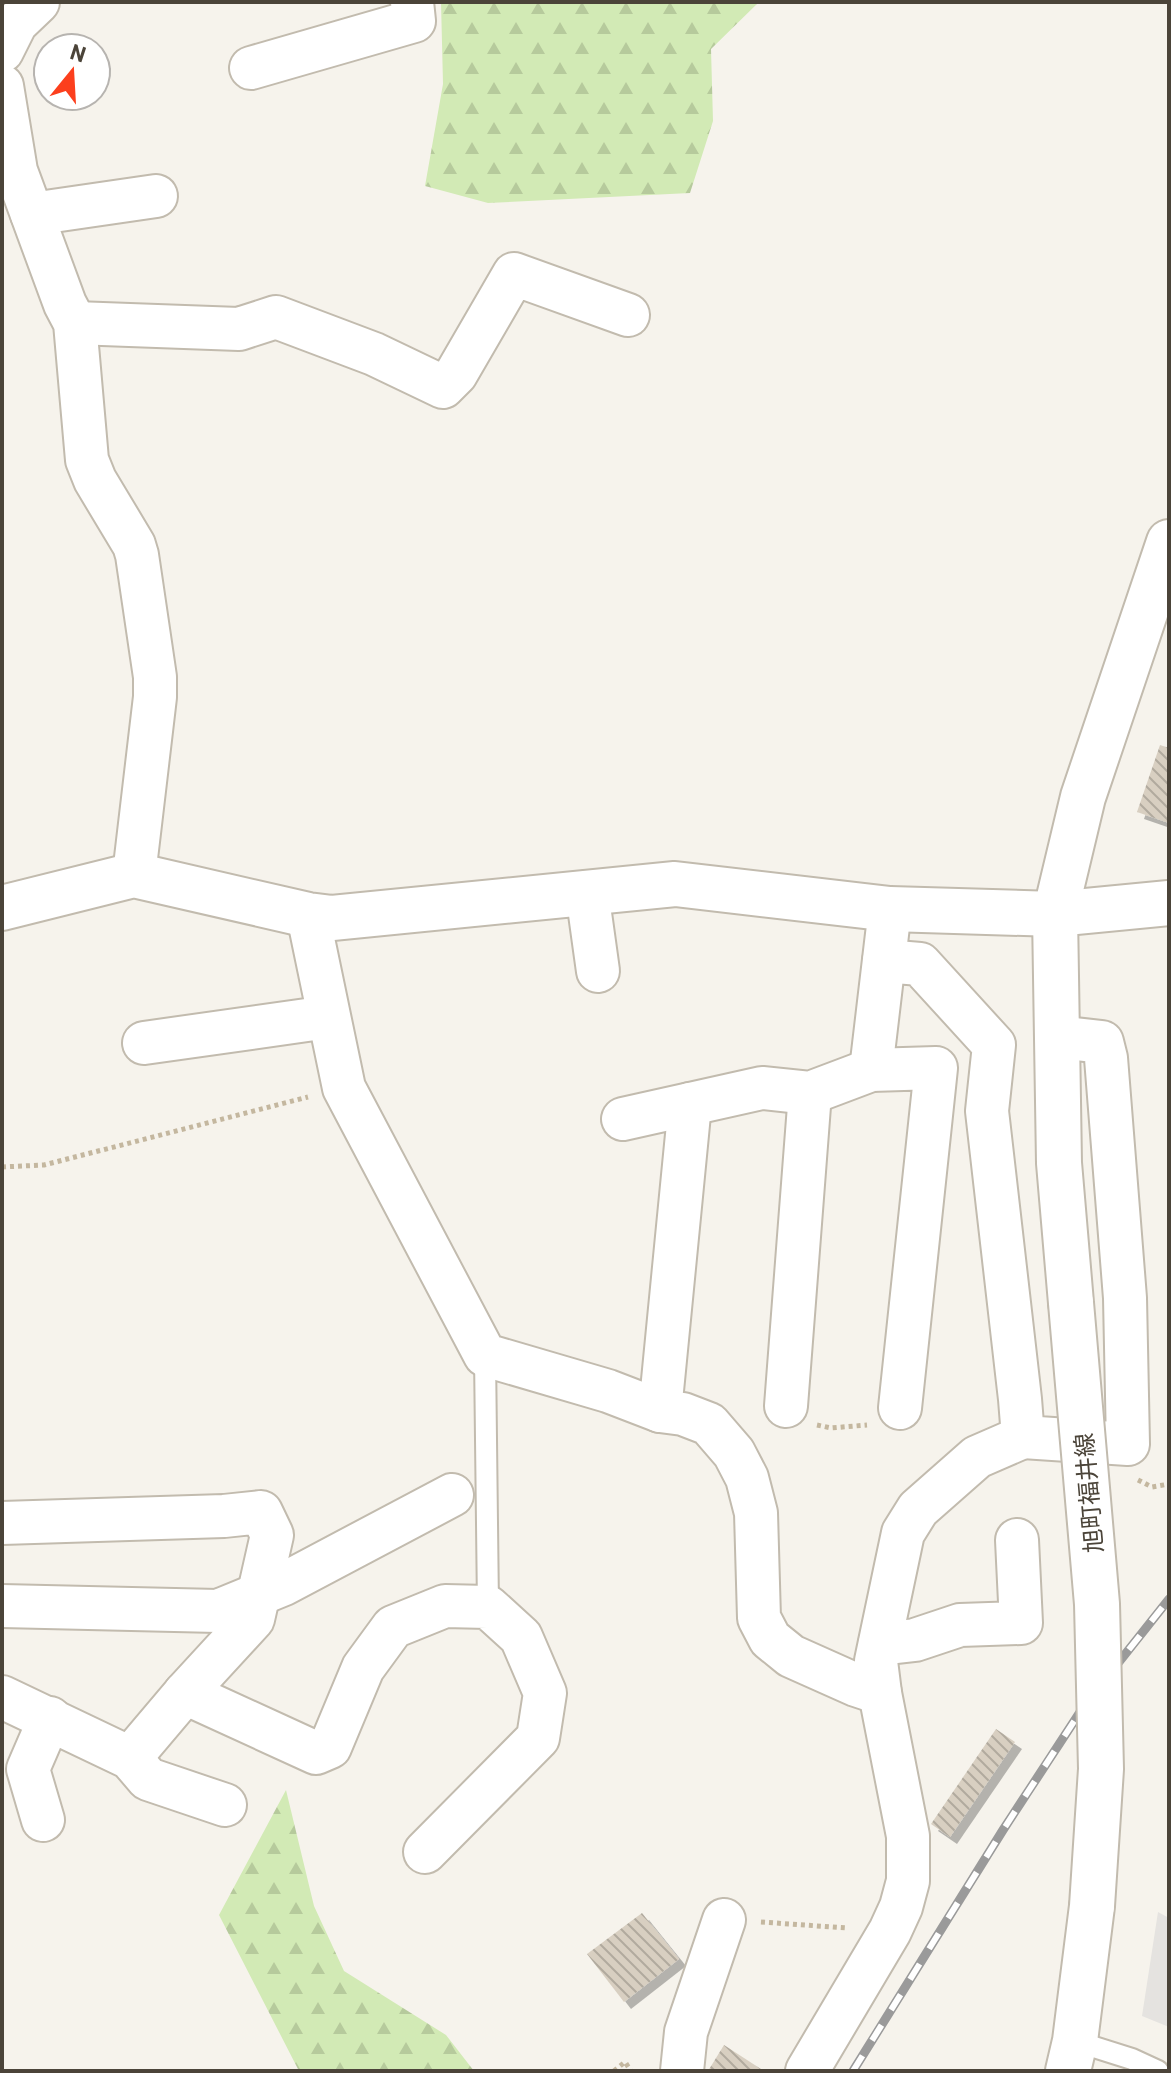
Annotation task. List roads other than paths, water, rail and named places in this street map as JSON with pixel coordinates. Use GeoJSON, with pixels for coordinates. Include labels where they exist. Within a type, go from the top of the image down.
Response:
{"type":"FeatureCollection","features":[{"type":"Feature","properties":{"kind":"street"},"geometry":{"type":"LineString","coordinates":[[2,51],[16,23],[38,2]]}},
{"type":"Feature","properties":{"kind":"street"},"geometry":{"type":"LineString","coordinates":[[251,68],[414,21],[412,2]]}},
{"type":"Feature","properties":{"kind":"street"},"geometry":{"type":"LineString","coordinates":[[2,86],[16,171],[65,304],[75,323],[87,460],[137,555],[155,677],[155,697],[134,875]]}},
{"type":"Feature","properties":{"kind":"street"},"geometry":{"type":"LineString","coordinates":[[32,214],[156,196]]}},
{"type":"Feature","properties":{"kind":"street"},"geometry":{"type":"LineString","coordinates":[[75,323],[239,329],[276,317],[374,354],[443,387],[456,374],[514,274],[628,315]]}},
{"type":"Feature","properties":{"kind":"street","name":"旭町福井線"},"geometry":{"type":"LineString","coordinates":[[1072,2056],[1092,1906],[1101,1769],[1097,1604],[1059,1163],[1055,914],[1083,797],[1161,597],[1169,542]]}},
{"type":"Feature","properties":{"kind":"street"},"geometry":{"type":"LineString","coordinates":[[2,908],[134,875],[332,918],[675,884],[890,909],[1055,914],[1169,903]]}},
{"type":"Feature","properties":{"kind":"street"},"geometry":{"type":"LineString","coordinates":[[587,892],[598,971]]}},
{"type":"Feature","properties":{"kind":"street"},"geometry":{"type":"LineString","coordinates":[[871,1070],[890,909]]}},
{"type":"Feature","properties":{"kind":"street"},"geometry":{"type":"LineString","coordinates":[[308,915],[344,1088],[485,1355],[709,1424],[734,1453],[747,1478],[756,1513],[759,1618],[770,1639],[791,1656],[880,1693]]}},
{"type":"Feature","properties":{"kind":"street"},"geometry":{"type":"LineString","coordinates":[[884,961],[920,964],[994,1045],[987,1111],[1023,1437]]}},
{"type":"Feature","properties":{"kind":"street"},"geometry":{"type":"LineString","coordinates":[[144,1043],[328,1017]]}},
{"type":"Feature","properties":{"kind":"street"},"geometry":{"type":"LineString","coordinates":[[807,2071],[890,1931],[908,1881],[908,1836],[876,1661],[903,1533],[918,1509],[977,1457],[1023,1437],[1128,1444],[1125,1298],[1106,1058],[1102,1042],[1057,1037]]}},
{"type":"Feature","properties":{"kind":"street"},"geometry":{"type":"LineString","coordinates":[[623,1119],[762,1088],[810,1093],[871,1070],[936,1068],[886,1416]]}},
{"type":"Feature","properties":{"kind":"street"},"geometry":{"type":"LineString","coordinates":[[796,1414],[810,1093]]}},
{"type":"Feature","properties":{"kind":"street"},"geometry":{"type":"LineString","coordinates":[[660,1411],[690,1104]]}},
{"type":"Feature","properties":{"kind":"street"},"geometry":{"type":"LineString","coordinates":[[2,1606],[218,1611],[259,1595],[452,1495]]}},
{"type":"Feature","properties":{"kind":"street"},"geometry":{"type":"LineString","coordinates":[[2,1523],[224,1516],[261,1512],[272,1535],[253,1619],[130,1758]]}},
{"type":"Feature","properties":{"kind":"street"},"geometry":{"type":"LineString","coordinates":[[880,1644],[915,1640],[960,1625],[1021,1623],[1017,1540]]}},
{"type":"Feature","properties":{"kind":"street"},"geometry":{"type":"LineString","coordinates":[[185,1693],[316,1753],[330,1747],[363,1668],[393,1627],[445,1606],[488,1607],[521,1637],[545,1693],[538,1738],[425,1852]]}},
{"type":"Feature","properties":{"kind":"street"},"geometry":{"type":"LineString","coordinates":[[2,1697],[130,1758],[148,1779],[225,1805]]}},
{"type":"Feature","properties":{"kind":"street"},"geometry":{"type":"LineString","coordinates":[[43,1820],[28,1769],[50,1718]]}},
{"type":"Feature","properties":{"kind":"street"},"geometry":{"type":"LineString","coordinates":[[682,2071],[686,2032],[724,1920]]}},
{"type":"Feature","properties":{"kind":"lane"},"geometry":{"type":"LineString","coordinates":[[485,1355],[488,1607]]}},
{"type":"Feature","properties":{"kind":"lane"},"geometry":{"type":"LineString","coordinates":[[1072,2056],[1132,2059],[1158,2071]]}},
{"type":"Feature","properties":{"kind":"railway"},"geometry":{"type":"LineString","coordinates":[[853,2071],[1084,1706],[1169,1599]]}}]}
